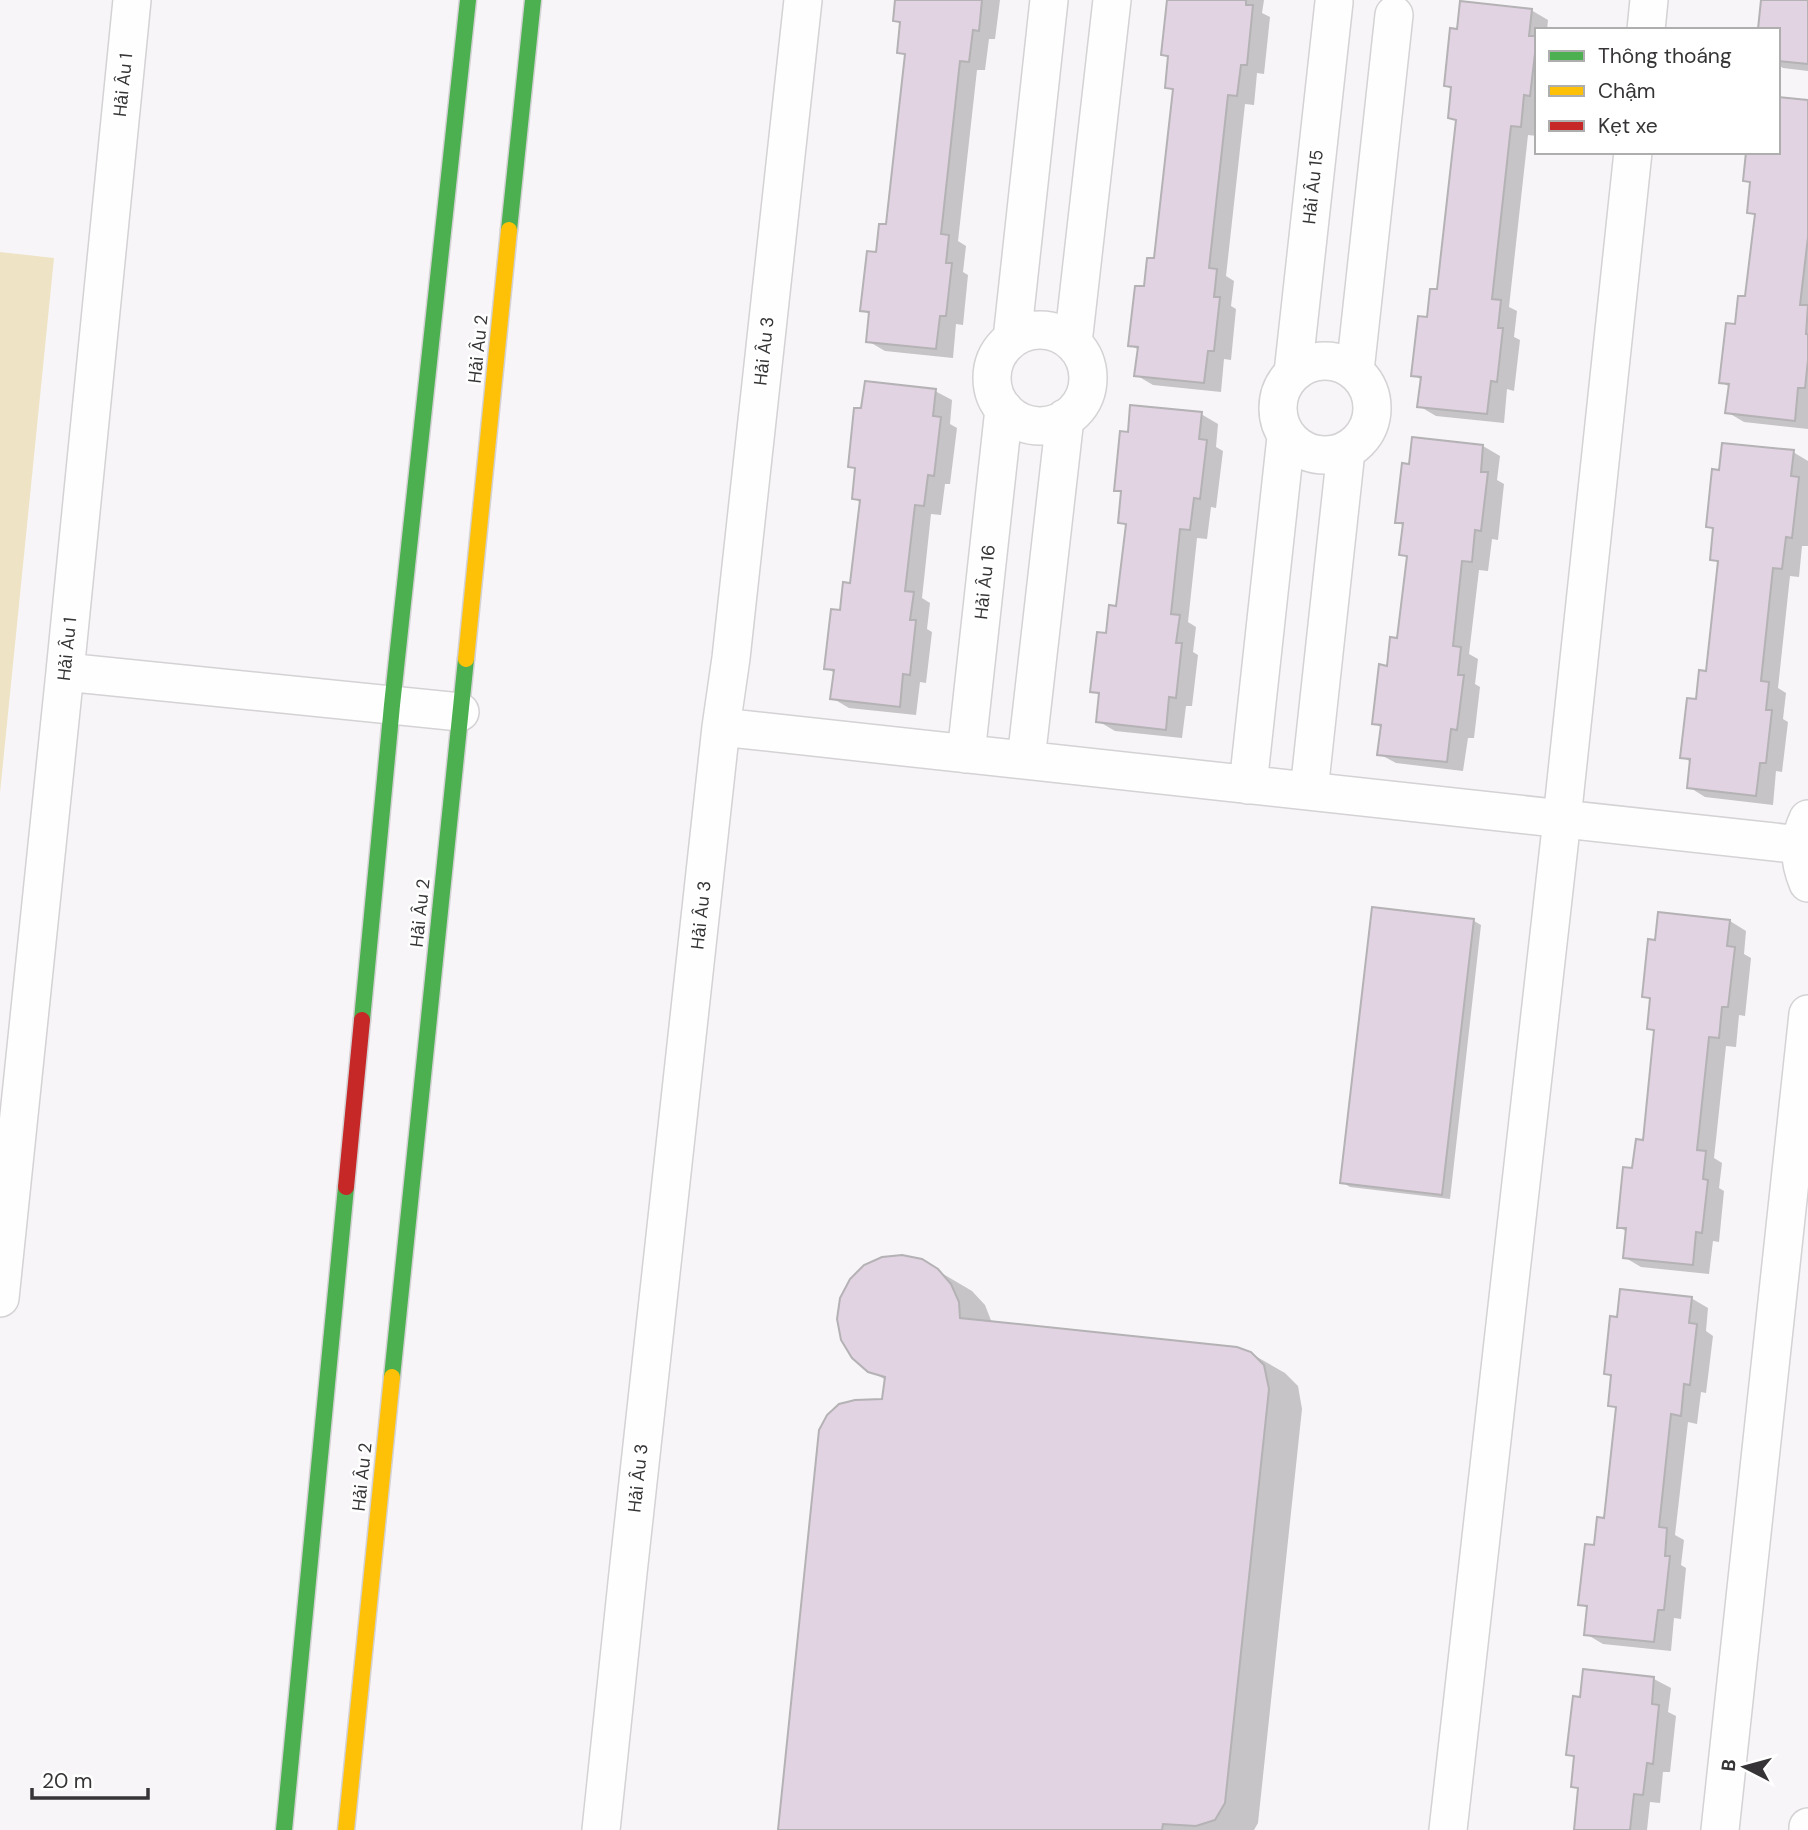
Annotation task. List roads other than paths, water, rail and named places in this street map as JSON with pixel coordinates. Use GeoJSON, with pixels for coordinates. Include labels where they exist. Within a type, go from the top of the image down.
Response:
{"type":"FeatureCollection","features":[{"type":"Feature","properties":{"kind":"street","name":"Hải Âu 1"},"geometry":{"type":"LineString","coordinates":[[0,1298],[132,0]]}},
{"type":"Feature","properties":{"kind":"street"},"geometry":{"type":"LineString","coordinates":[[284,1830],[392,705],[468,0]]}},
{"type":"Feature","properties":{"kind":"street","name":"Hải Âu 2"},"geometry":{"type":"LineString","coordinates":[[346,1830],[533,0]]}},
{"type":"Feature","properties":{"kind":"street","name":"Hải Âu 3"},"geometry":{"type":"LineString","coordinates":[[601,1830],[803,0]]}},
{"type":"Feature","properties":{"kind":"street","name":"Hải Âu 16"},"geometry":{"type":"LineString","coordinates":[[966,754],[1004,410],[997,398],[992,373],[1002,348],[1012,339],[1049,0]]}},
{"type":"Feature","properties":{"kind":"street"},"geometry":{"type":"LineString","coordinates":[[1073,343],[1112,0]]}},
{"type":"Feature","properties":{"kind":"street"},"geometry":{"type":"LineString","coordinates":[[1646,28],[1649,0]]}},
{"type":"Feature","properties":{"kind":"street","name":"Hải Âu 15"},"geometry":{"type":"LineString","coordinates":[[1334,1],[1344,11],[1368,20],[1382,19],[1402,7]]}},
{"type":"Feature","properties":{"kind":"street","name":"Hải Âu 15"},"geometry":{"type":"LineString","coordinates":[[1248,785],[1286,437],[1277,410],[1284,384],[1293,373],[1334,1]]}},
{"type":"Feature","properties":{"kind":"street","name":"Hải Âu 15"},"geometry":{"type":"LineString","coordinates":[[1355,371],[1402,7]]}},
{"type":"Feature","properties":{"kind":"street"},"geometry":{"type":"LineString","coordinates":[[1448,1830],[1562,819],[1633,154]]}},
{"type":"Feature","properties":{"kind":"street"},"geometry":{"type":"LineString","coordinates":[[1004,410],[1026,424],[1052,424],[1076,409],[1084,397],[1088,383],[1087,368],[1082,355],[1073,343],[1059,334],[1043,330],[1027,331],[1012,339]]}},
{"type":"Feature","properties":{"kind":"street"},"geometry":{"type":"LineString","coordinates":[[1286,437],[1294,445],[1314,455],[1336,455],[1359,442],[1368,428],[1372,413],[1371,397],[1366,383],[1355,371],[1343,364],[1330,360],[1317,361],[1304,365],[1293,373]]}},
{"type":"Feature","properties":{"kind":"street"},"geometry":{"type":"LineString","coordinates":[[1026,760],[1065,418]]}},
{"type":"Feature","properties":{"kind":"street"},"geometry":{"type":"LineString","coordinates":[[1309,791],[1346,451]]}},
{"type":"Feature","properties":{"kind":"street"},"geometry":{"type":"LineString","coordinates":[[65,672],[460,712]]}},
{"type":"Feature","properties":{"kind":"street"},"geometry":{"type":"LineString","coordinates":[[721,727],[1562,819],[1805,832],[1800,856],[1808,883]]}},
{"type":"Feature","properties":{"kind":"street"},"geometry":{"type":"LineString","coordinates":[[1720,1830],[1808,1014]]}}]}
